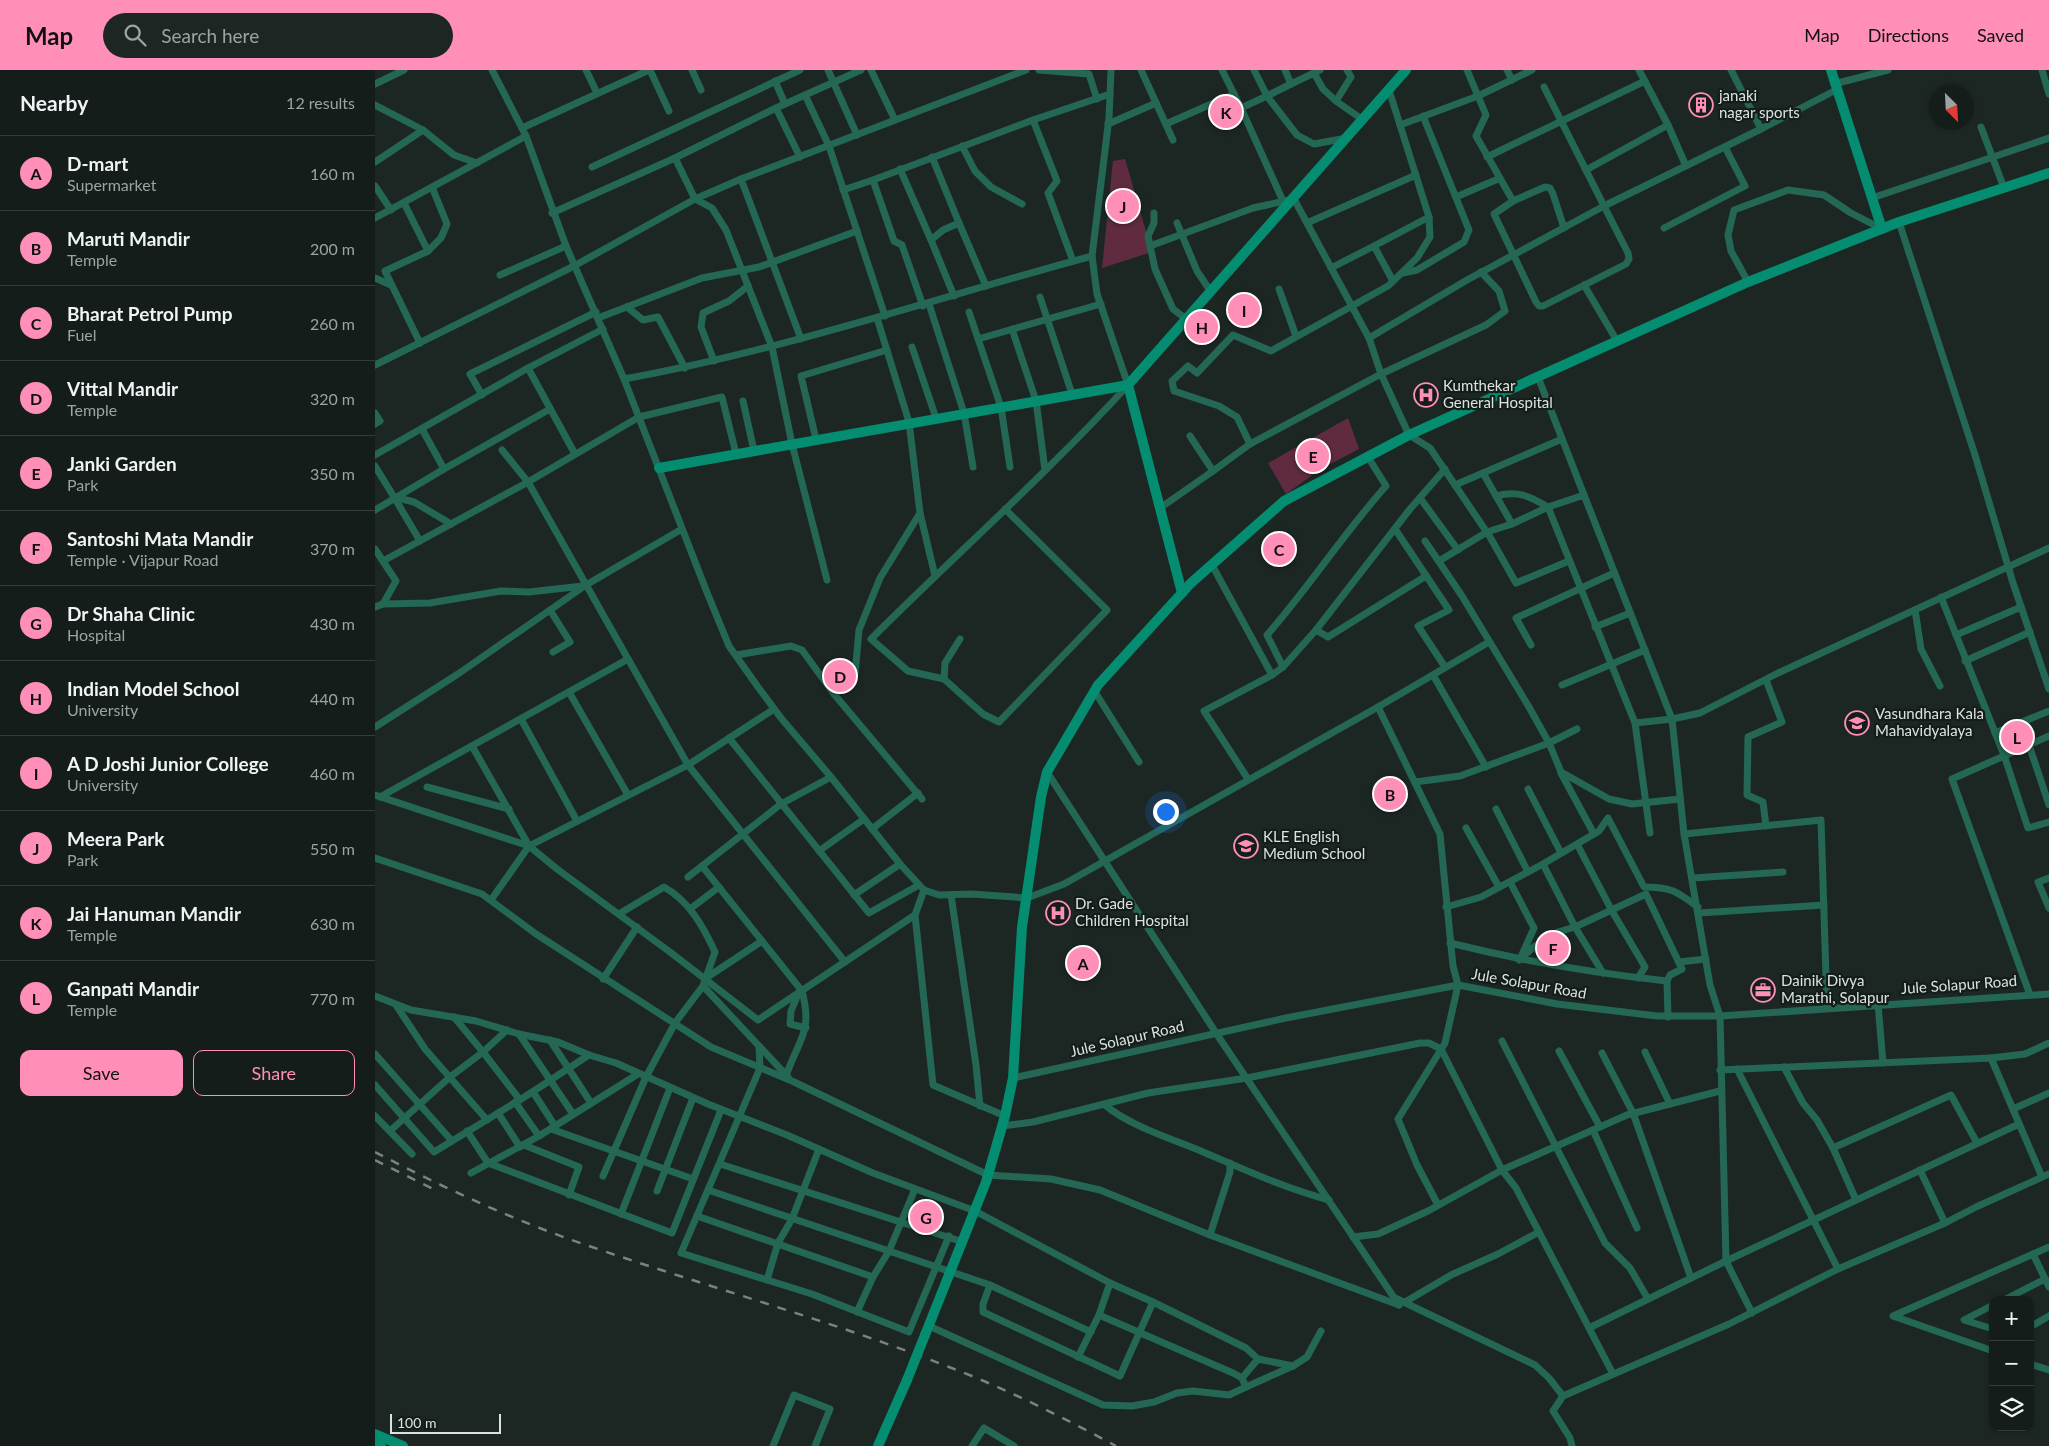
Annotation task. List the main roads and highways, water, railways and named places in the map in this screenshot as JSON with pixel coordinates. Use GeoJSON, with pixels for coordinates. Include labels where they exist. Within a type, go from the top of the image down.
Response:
{"type":"FeatureCollection","features":[{"type":"Feature","properties":{"kind":"railway"},"geometry":{"type":"LineString","coordinates":[[375,1152],[427,1179],[536,1227],[905,1350],[971,1376],[1034,1404],[1116,1446]]}},
{"type":"Feature","properties":{"kind":"railway"},"geometry":{"type":"LineString","coordinates":[[375,1160],[435,1190]]}},
{"type":"Feature","properties":{"kind":"place","name":"janaki nagar sports"},"geometry":{"type":"Point","coordinates":[1701,105]}},
{"type":"Feature","properties":{"kind":"place","name":"Jai Hanuman Mandir"},"geometry":{"type":"Point","coordinates":[1226,112]}},
{"type":"Feature","properties":{"kind":"place","name":"Meera Park"},"geometry":{"type":"Point","coordinates":[1123,206]}},
{"type":"Feature","properties":{"kind":"place","name":"A D Joshi Junior College"},"geometry":{"type":"Point","coordinates":[1244,310]}},
{"type":"Feature","properties":{"kind":"place","name":"Indian Model School"},"geometry":{"type":"Point","coordinates":[1202,327]}},
{"type":"Feature","properties":{"kind":"place","name":"Kumthekar General Hospital"},"geometry":{"type":"Point","coordinates":[1426,395]}},
{"type":"Feature","properties":{"kind":"place","name":"Janki Garden"},"geometry":{"type":"Point","coordinates":[1313,456]}},
{"type":"Feature","properties":{"kind":"place","name":"Bharat Petrol Pump"},"geometry":{"type":"Point","coordinates":[1279,549]}},
{"type":"Feature","properties":{"kind":"place","name":"Vittal Mandir"},"geometry":{"type":"Point","coordinates":[840,676]}},
{"type":"Feature","properties":{"kind":"place","name":"Vasundhara Kala Mahavidyalaya"},"geometry":{"type":"Point","coordinates":[1857,723]}},
{"type":"Feature","properties":{"kind":"place","name":"Ganpati Mandir"},"geometry":{"type":"Point","coordinates":[2017,737]}},
{"type":"Feature","properties":{"kind":"place","name":"Maruti Mandir"},"geometry":{"type":"Point","coordinates":[1390,794]}},
{"type":"Feature","properties":{"kind":"place","name":"KLE English Medium School"},"geometry":{"type":"Point","coordinates":[1246,846]}},
{"type":"Feature","properties":{"kind":"place","name":"Dr. Gade Children Hospital"},"geometry":{"type":"Point","coordinates":[1058,913]}},
{"type":"Feature","properties":{"kind":"place","name":"Santoshi Mata Mandir"},"geometry":{"type":"Point","coordinates":[1553,948]}},
{"type":"Feature","properties":{"kind":"place","name":"D-mart"},"geometry":{"type":"Point","coordinates":[1083,963]}},
{"type":"Feature","properties":{"kind":"place","name":"Dainik Divya Marathi, Solapur"},"geometry":{"type":"Point","coordinates":[1763,990]}},
{"type":"Feature","properties":{"kind":"place","name":"Dr Shaha Clinic"},"geometry":{"type":"Point","coordinates":[926,1217]}}]}
